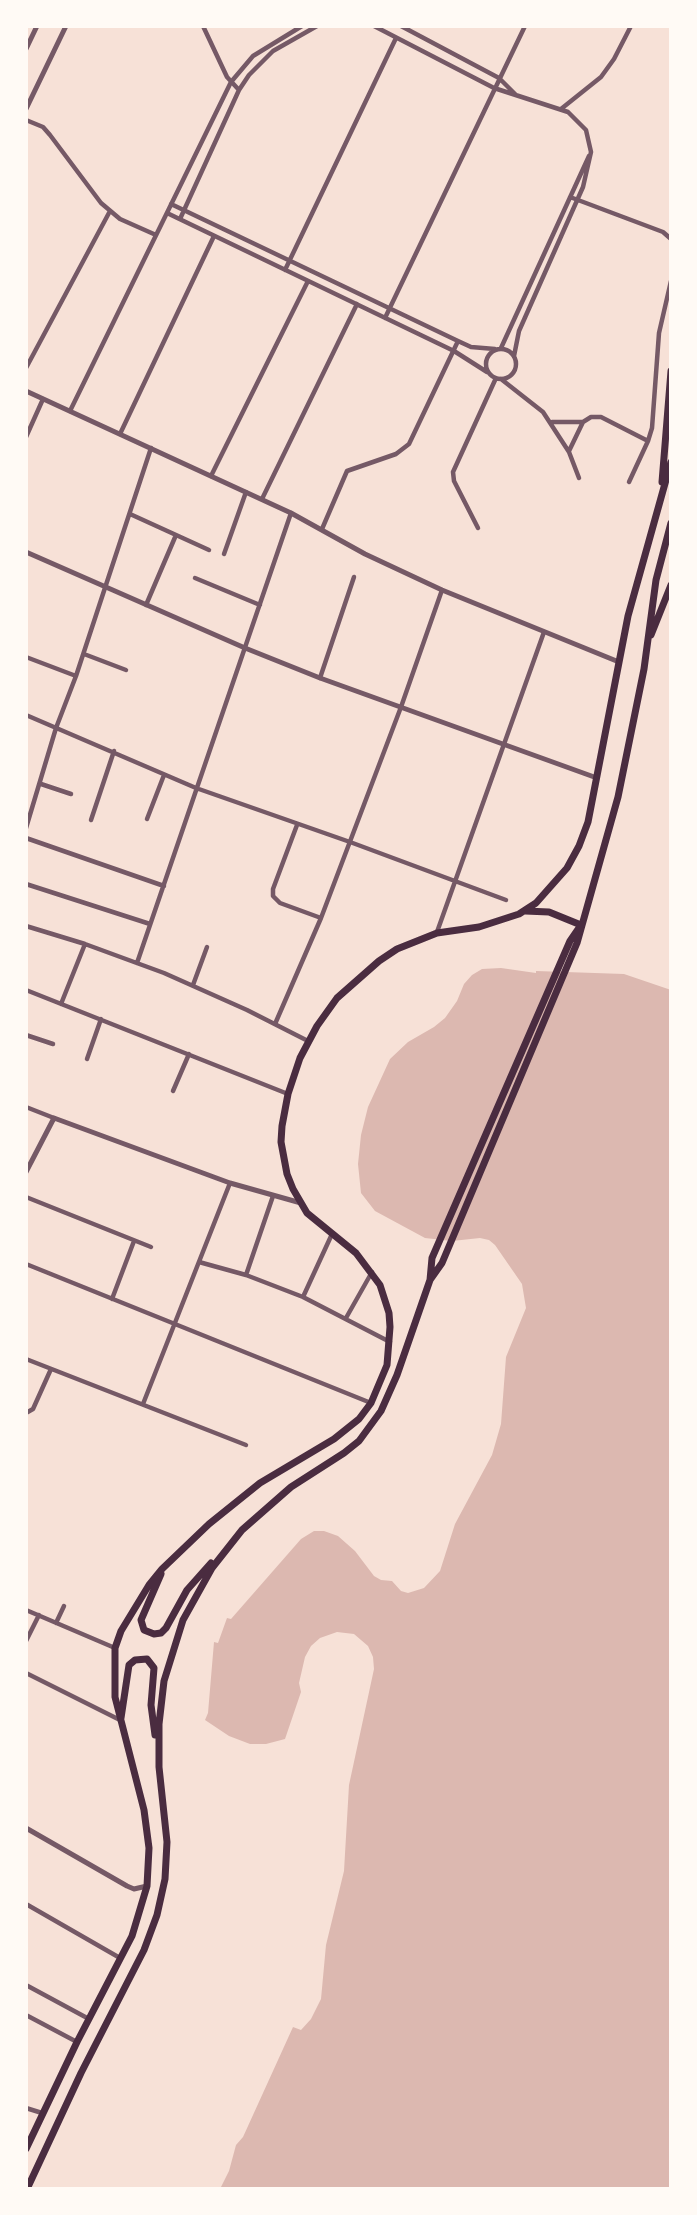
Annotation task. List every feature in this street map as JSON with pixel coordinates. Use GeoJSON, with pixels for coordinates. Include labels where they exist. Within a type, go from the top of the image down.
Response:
{"type":"FeatureCollection","features":[{"type":"Feature","properties":{"kind":"highway"},"geometry":{"type":"LineString","coordinates":[[660,496],[671,371]]}},
{"type":"Feature","properties":{"kind":"highway"},"geometry":{"type":"LineString","coordinates":[[26,2149],[138,1920],[147,1886],[149,1848],[144,1810],[121,1720],[113,1673],[115,1648],[129,1615],[162,1570],[208,1524],[279,1470],[334,1439],[359,1419],[371,1403],[387,1365],[390,1342],[387,1306],[372,1272],[356,1253],[315,1221],[300,1203],[283,1158],[282,1126],[288,1094],[308,1041],[332,1005],[362,975],[397,949],[437,933],[500,922],[525,911],[551,888],[566,868],[579,846],[588,822],[628,616],[671,462]]}},
{"type":"Feature","properties":{"kind":"highway"},"geometry":{"type":"LineString","coordinates":[[158,1742],[164,1681],[176,1640],[192,1600],[221,1555],[242,1530],[274,1500],[344,1453],[372,1427],[389,1393],[429,1281],[432,1258],[574,942],[597,877],[618,797],[648,642],[651,609],[671,523]]}},
{"type":"Feature","properties":{"kind":"highway"},"geometry":{"type":"LineString","coordinates":[[648,642],[671,585]]}},
{"type":"Feature","properties":{"kind":"highway"},"geometry":{"type":"LineString","coordinates":[[525,911],[549,912],[581,925]]}},
{"type":"Feature","properties":{"kind":"highway"},"geometry":{"type":"LineString","coordinates":[[162,1570],[153,1595],[141,1616],[144,1630],[154,1634],[161,1633],[166,1628],[187,1590],[221,1555]]}},
{"type":"Feature","properties":{"kind":"highway"},"geometry":{"type":"LineString","coordinates":[[27,2189],[71,2094],[144,1950],[157,1915],[167,1842],[158,1742],[151,1705],[154,1668],[147,1659],[135,1660],[130,1665],[121,1720]]}},
{"type":"Feature","properties":{"kind":"street"},"geometry":{"type":"LineString","coordinates":[[26,49],[37,26]]}},
{"type":"Feature","properties":{"kind":"street"},"geometry":{"type":"LineString","coordinates":[[26,109],[66,26]]}},
{"type":"Feature","properties":{"kind":"street"},"geometry":{"type":"LineString","coordinates":[[203,26],[231,82],[239,90]]}},
{"type":"Feature","properties":{"kind":"street"},"geometry":{"type":"LineString","coordinates":[[70,411],[231,82],[253,57],[302,26]]}},
{"type":"Feature","properties":{"kind":"street"},"geometry":{"type":"LineString","coordinates":[[180,219],[239,90],[254,69],[273,51],[317,26]]}},
{"type":"Feature","properties":{"kind":"street"},"geometry":{"type":"LineString","coordinates":[[374,26],[494,88],[561,109],[575,117],[586,130],[590,152],[588,170],[519,331],[514,371],[506,378],[498,379]]}},
{"type":"Feature","properties":{"kind":"street"},"geometry":{"type":"LineString","coordinates":[[401,26],[499,78],[517,95]]}},
{"type":"Feature","properties":{"kind":"street"},"geometry":{"type":"LineString","coordinates":[[386,318],[525,26]]}},
{"type":"Feature","properties":{"kind":"street"},"geometry":{"type":"LineString","coordinates":[[561,109],[601,76],[614,59],[631,26]]}},
{"type":"Feature","properties":{"kind":"street"},"geometry":{"type":"LineString","coordinates":[[285,270],[396,38]]}},
{"type":"Feature","properties":{"kind":"street"},"geometry":{"type":"LineString","coordinates":[[26,120],[43,127],[110,211],[120,219],[156,235]]}},
{"type":"Feature","properties":{"kind":"street"},"geometry":{"type":"LineString","coordinates":[[487,372],[487,356],[498,349],[590,152]]}},
{"type":"Feature","properties":{"kind":"street"},"geometry":{"type":"LineString","coordinates":[[570,197],[663,232],[671,239]]}},
{"type":"Feature","properties":{"kind":"street"},"geometry":{"type":"LineString","coordinates":[[171,204],[471,347],[506,349],[514,356]]}},
{"type":"Feature","properties":{"kind":"street"},"geometry":{"type":"LineString","coordinates":[[26,368],[110,211]]}},
{"type":"Feature","properties":{"kind":"street"},"geometry":{"type":"LineString","coordinates":[[167,213],[454,351],[498,379],[537,406],[551,422],[569,452],[579,478]]}},
{"type":"Feature","properties":{"kind":"street"},"geometry":{"type":"LineString","coordinates":[[120,434],[214,236]]}},
{"type":"Feature","properties":{"kind":"street"},"geometry":{"type":"LineString","coordinates":[[234,245],[238,237]]}},
{"type":"Feature","properties":{"kind":"street"},"geometry":{"type":"LineString","coordinates":[[211,476],[308,281]]}},
{"type":"Feature","properties":{"kind":"street"},"geometry":{"type":"LineString","coordinates":[[629,482],[648,441],[654,411],[659,333],[671,281]]}},
{"type":"Feature","properties":{"kind":"street"},"geometry":{"type":"LineString","coordinates":[[262,499],[357,304]]}},
{"type":"Feature","properties":{"kind":"street"},"geometry":{"type":"LineString","coordinates":[[322,529],[347,471],[396,454],[409,444],[458,341]]}},
{"type":"Feature","properties":{"kind":"street"},"geometry":{"type":"LineString","coordinates":[[478,528],[454,481],[453,471],[498,379]]}},
{"type":"Feature","properties":{"kind":"street"},"geometry":{"type":"LineString","coordinates":[[26,391],[262,499],[365,554],[442,590],[619,662]]}},
{"type":"Feature","properties":{"kind":"street"},"geometry":{"type":"LineString","coordinates":[[26,437],[43,399]]}},
{"type":"Feature","properties":{"kind":"street"},"geometry":{"type":"LineString","coordinates":[[551,422],[583,422],[592,417],[601,417],[648,441]]}},
{"type":"Feature","properties":{"kind":"street"},"geometry":{"type":"LineString","coordinates":[[569,452],[583,422]]}},
{"type":"Feature","properties":{"kind":"street"},"geometry":{"type":"LineString","coordinates":[[26,828],[56,728],[84,654],[151,449]]}},
{"type":"Feature","properties":{"kind":"street"},"geometry":{"type":"LineString","coordinates":[[224,554],[246,492]]}},
{"type":"Feature","properties":{"kind":"street"},"geometry":{"type":"LineString","coordinates":[[137,962],[291,513]]}},
{"type":"Feature","properties":{"kind":"street"},"geometry":{"type":"LineString","coordinates":[[130,514],[209,550]]}},
{"type":"Feature","properties":{"kind":"street"},"geometry":{"type":"LineString","coordinates":[[146,605],[176,535]]}},
{"type":"Feature","properties":{"kind":"street"},"geometry":{"type":"LineString","coordinates":[[26,552],[320,678],[597,778]]}},
{"type":"Feature","properties":{"kind":"street"},"geometry":{"type":"LineString","coordinates":[[195,578],[260,605]]}},
{"type":"Feature","properties":{"kind":"street"},"geometry":{"type":"LineString","coordinates":[[320,678],[354,578]]}},
{"type":"Feature","properties":{"kind":"street"},"geometry":{"type":"LineString","coordinates":[[275,1024],[321,919],[442,590]]}},
{"type":"Feature","properties":{"kind":"street"},"geometry":{"type":"LineString","coordinates":[[437,933],[544,632]]}},
{"type":"Feature","properties":{"kind":"street"},"geometry":{"type":"LineString","coordinates":[[84,654],[126,670]]}},
{"type":"Feature","properties":{"kind":"street"},"geometry":{"type":"LineString","coordinates":[[26,657],[76,676]]}},
{"type":"Feature","properties":{"kind":"street"},"geometry":{"type":"LineString","coordinates":[[26,715],[114,751],[196,789],[506,900]]}},
{"type":"Feature","properties":{"kind":"street"},"geometry":{"type":"LineString","coordinates":[[91,820],[114,751]]}},
{"type":"Feature","properties":{"kind":"street"},"geometry":{"type":"LineString","coordinates":[[147,819],[164,775]]}},
{"type":"Feature","properties":{"kind":"street"},"geometry":{"type":"LineString","coordinates":[[41,784],[71,794]]}},
{"type":"Feature","properties":{"kind":"street"},"geometry":{"type":"LineString","coordinates":[[297,825],[273,889],[273,896],[280,903],[321,919]]}},
{"type":"Feature","properties":{"kind":"street"},"geometry":{"type":"LineString","coordinates":[[26,838],[163,886]]}},
{"type":"Feature","properties":{"kind":"street"},"geometry":{"type":"LineString","coordinates":[[26,884],[150,924]]}},
{"type":"Feature","properties":{"kind":"street"},"geometry":{"type":"LineString","coordinates":[[26,926],[137,962],[193,985],[308,1041]]}},
{"type":"Feature","properties":{"kind":"street"},"geometry":{"type":"LineString","coordinates":[[61,1004],[85,944]]}},
{"type":"Feature","properties":{"kind":"street"},"geometry":{"type":"LineString","coordinates":[[193,985],[207,947]]}},
{"type":"Feature","properties":{"kind":"street"},"geometry":{"type":"LineString","coordinates":[[26,990],[288,1094]]}},
{"type":"Feature","properties":{"kind":"street"},"geometry":{"type":"LineString","coordinates":[[87,1059],[101,1019]]}},
{"type":"Feature","properties":{"kind":"street"},"geometry":{"type":"LineString","coordinates":[[26,1035],[53,1044]]}},
{"type":"Feature","properties":{"kind":"street"},"geometry":{"type":"LineString","coordinates":[[173,1091],[189,1054]]}},
{"type":"Feature","properties":{"kind":"street"},"geometry":{"type":"LineString","coordinates":[[26,1107],[230,1183],[300,1203]]}},
{"type":"Feature","properties":{"kind":"street"},"geometry":{"type":"LineString","coordinates":[[26,1172],[54,1118]]}},
{"type":"Feature","properties":{"kind":"street"},"geometry":{"type":"LineString","coordinates":[[143,1404],[230,1183]]}},
{"type":"Feature","properties":{"kind":"street"},"geometry":{"type":"LineString","coordinates":[[246,1275],[273,1196]]}},
{"type":"Feature","properties":{"kind":"street"},"geometry":{"type":"LineString","coordinates":[[26,1197],[151,1247]]}},
{"type":"Feature","properties":{"kind":"street"},"geometry":{"type":"LineString","coordinates":[[303,1297],[332,1234]]}},
{"type":"Feature","properties":{"kind":"street"},"geometry":{"type":"LineString","coordinates":[[112,1299],[134,1241]]}},
{"type":"Feature","properties":{"kind":"street"},"geometry":{"type":"LineString","coordinates":[[199,1262],[246,1275],[303,1297],[390,1342]]}},
{"type":"Feature","properties":{"kind":"street"},"geometry":{"type":"LineString","coordinates":[[26,1264],[371,1403]]}},
{"type":"Feature","properties":{"kind":"street"},"geometry":{"type":"LineString","coordinates":[[346,1318],[372,1272]]}},
{"type":"Feature","properties":{"kind":"street"},"geometry":{"type":"LineString","coordinates":[[26,1359],[246,1445]]}},
{"type":"Feature","properties":{"kind":"street"},"geometry":{"type":"LineString","coordinates":[[26,1413],[33,1409],[51,1369]]}},
{"type":"Feature","properties":{"kind":"street"},"geometry":{"type":"LineString","coordinates":[[56,1623],[64,1606]]}},
{"type":"Feature","properties":{"kind":"street"},"geometry":{"type":"LineString","coordinates":[[26,1610],[115,1648]]}},
{"type":"Feature","properties":{"kind":"street"},"geometry":{"type":"LineString","coordinates":[[26,1641],[39,1615]]}},
{"type":"Feature","properties":{"kind":"street"},"geometry":{"type":"LineString","coordinates":[[26,1673],[121,1720]]}},
{"type":"Feature","properties":{"kind":"street"},"geometry":{"type":"LineString","coordinates":[[26,1828],[127,1886],[134,1889],[147,1886]]}},
{"type":"Feature","properties":{"kind":"street"},"geometry":{"type":"LineString","coordinates":[[26,1904],[120,1958]]}},
{"type":"Feature","properties":{"kind":"street"},"geometry":{"type":"LineString","coordinates":[[26,1985],[89,2019]]}},
{"type":"Feature","properties":{"kind":"street"},"geometry":{"type":"LineString","coordinates":[[26,2015],[77,2042]]}},
{"type":"Feature","properties":{"kind":"street"},"geometry":{"type":"LineString","coordinates":[[26,2108],[42,2113]]}},
{"type":"Feature","properties":{"kind":"shaded area"},"geometry":{"type":"Polygon","coordinates":[[[501,968],[536,973],[624,974],[671,990],[671,2189],[220,2189],[229,2171],[236,2145],[243,2137],[293,2027],[301,2030],[311,2019],[321,1999],[326,1945],[344,1871],[349,1785],[374,1669],[368,1646],[354,1634],[337,1632],[320,1638],[311,1646],[305,1657],[299,1683],[301,1692],[285,1739],[266,1744],[250,1744],[229,1736],[205,1720],[208,1713],[214,1642],[218,1643],[227,1618],[231,1619],[301,1539],[314,1531],[338,1536],[355,1551],[374,1576],[392,1581],[401,1591],[408,1593],[424,1588],[440,1571],[455,1524],[492,1455],[501,1424],[506,1357],[526,1308],[522,1284],[489,1240],[480,1238],[452,1241],[425,1238],[375,1211],[361,1193],[358,1164],[368,1107],[390,1059],[408,1042],[445,1018],[472,975],[482,969],[501,968]]]}}]}
